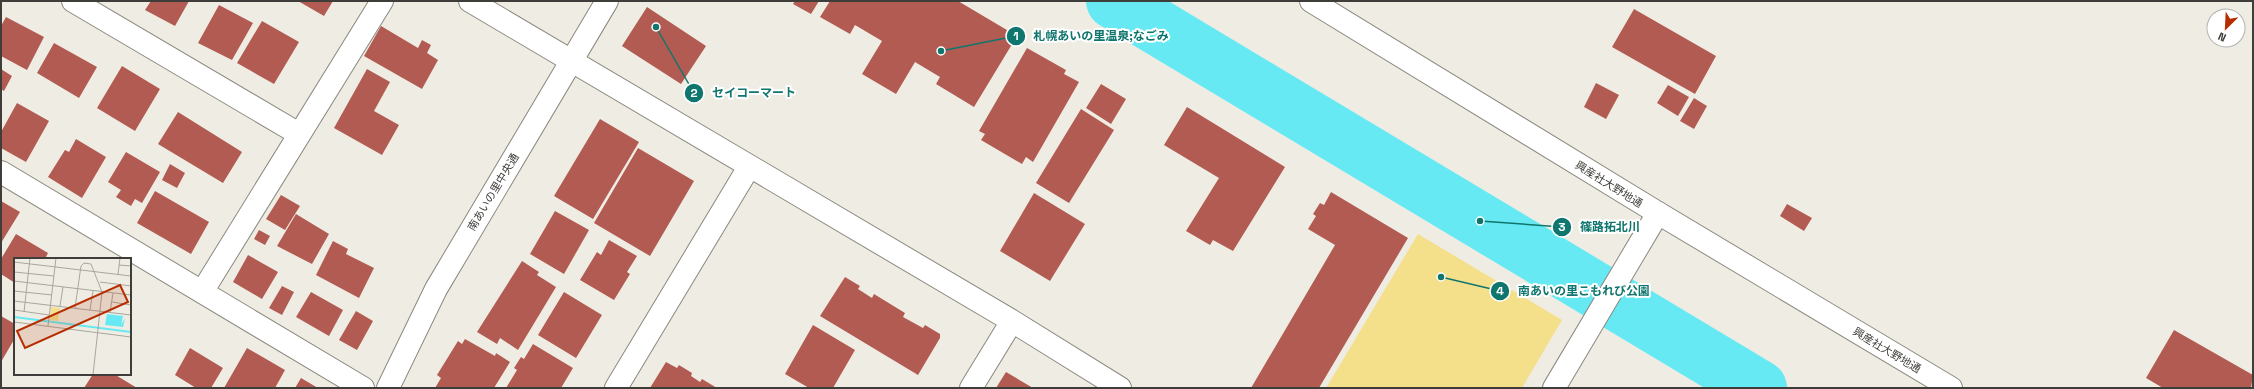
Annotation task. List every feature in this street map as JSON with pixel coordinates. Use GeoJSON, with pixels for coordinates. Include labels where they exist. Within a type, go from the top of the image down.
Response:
{"type":"FeatureCollection","features":[{"type":"Feature","properties":{"kind":"street"},"geometry":{"type":"LineString","coordinates":[[73,1],[299,134]]}},
{"type":"Feature","properties":{"kind":"street"},"geometry":{"type":"LineString","coordinates":[[202,292],[382,1]]}},
{"type":"Feature","properties":{"kind":"street"},"geometry":{"type":"LineString","coordinates":[[470,1],[1012,321],[1120,388]]}},
{"type":"Feature","properties":{"kind":"street","name":"南あいの里中央通"},"geometry":{"type":"LineString","coordinates":[[388,388],[436,289],[607,1]]}},
{"type":"Feature","properties":{"kind":"street","name":"興産社大野地通"},"geometry":{"type":"LineString","coordinates":[[1311,1],[1658,213],[1950,388]]}},
{"type":"Feature","properties":{"kind":"street"},"geometry":{"type":"LineString","coordinates":[[616,388],[750,167]]}},
{"type":"Feature","properties":{"kind":"street"},"geometry":{"type":"LineString","coordinates":[[1,172],[363,388]]}},
{"type":"Feature","properties":{"kind":"street"},"geometry":{"type":"LineString","coordinates":[[1554,388],[1658,213]]}},
{"type":"Feature","properties":{"kind":"street"},"geometry":{"type":"LineString","coordinates":[[971,388],[1012,321]]}},
{"type":"Feature","properties":{"kind":"shaded area"},"geometry":{"type":"Polygon","coordinates":[[[1418,234],[1562,320],[1522,388],[1326,388],[1418,234]]]}},
{"type":"Feature","properties":{"kind":"building"},"geometry":{"type":"Polygon","coordinates":[[[151,1],[189,1],[175,26],[145,10],[151,1]]]}},
{"type":"Feature","properties":{"kind":"building"},"geometry":{"type":"Polygon","coordinates":[[[298,1],[333,1],[324,16],[298,1]]]}},
{"type":"Feature","properties":{"kind":"building"},"geometry":{"type":"Polygon","coordinates":[[[795,1],[819,1],[811,14],[793,4],[795,1]]]}},
{"type":"Feature","properties":{"kind":"building"},"geometry":{"type":"Polygon","coordinates":[[[830,1],[958,1],[1017,36],[974,107],[936,84],[940,77],[915,62],[896,94],[862,74],[882,41],[855,25],[850,34],[820,17],[830,1]]]}},
{"type":"Feature","properties":{"kind":"building"},"geometry":{"type":"Polygon","coordinates":[[[219,5],[253,23],[232,60],[198,43],[219,5]]]}},
{"type":"Feature","properties":{"kind":"building"},"geometry":{"type":"Polygon","coordinates":[[[647,7],[706,46],[681,84],[622,46],[647,7]]]}},
{"type":"Feature","properties":{"kind":"building"},"geometry":{"type":"Polygon","coordinates":[[[1634,9],[1716,56],[1695,94],[1612,47],[1634,9]]]}},
{"type":"Feature","properties":{"kind":"building"},"geometry":{"type":"Polygon","coordinates":[[[6,17],[44,37],[27,70],[1,56],[1,26],[6,17]]]}},
{"type":"Feature","properties":{"kind":"building"},"geometry":{"type":"Polygon","coordinates":[[[262,21],[299,42],[274,84],[237,63],[262,21]]]}},
{"type":"Feature","properties":{"kind":"building"},"geometry":{"type":"Polygon","coordinates":[[[381,26],[418,48],[422,40],[431,45],[427,53],[438,60],[422,89],[364,56],[381,26]]]}},
{"type":"Feature","properties":{"kind":"building"},"geometry":{"type":"Polygon","coordinates":[[[54,43],[97,67],[79,98],[37,73],[54,43]]]}},
{"type":"Feature","properties":{"kind":"building"},"geometry":{"type":"Polygon","coordinates":[[[1027,48],[1066,70],[1064,74],[1079,82],[1033,162],[1026,157],[1022,164],[981,140],[985,134],[979,131],[1027,48]]]}},
{"type":"Feature","properties":{"kind":"building"},"geometry":{"type":"Polygon","coordinates":[[[122,66],[160,89],[135,131],[97,108],[122,66]]]}},
{"type":"Feature","properties":{"kind":"building"},"geometry":{"type":"Polygon","coordinates":[[[1,69],[12,76],[4,91],[1,89],[1,69]]]}},
{"type":"Feature","properties":{"kind":"building"},"geometry":{"type":"Polygon","coordinates":[[[367,69],[390,82],[374,111],[399,125],[382,155],[334,128],[367,69]]]}},
{"type":"Feature","properties":{"kind":"building"},"geometry":{"type":"Polygon","coordinates":[[[1596,83],[1619,95],[1606,119],[1584,107],[1596,83]]]}},
{"type":"Feature","properties":{"kind":"building"},"geometry":{"type":"Polygon","coordinates":[[[1101,84],[1126,99],[1111,124],[1086,108],[1101,84]]]}},
{"type":"Feature","properties":{"kind":"building"},"geometry":{"type":"Polygon","coordinates":[[[1668,85],[1689,97],[1678,116],[1657,103],[1668,85]]]}},
{"type":"Feature","properties":{"kind":"building"},"geometry":{"type":"Polygon","coordinates":[[[1694,98],[1707,106],[1694,129],[1680,121],[1694,98]]]}},
{"type":"Feature","properties":{"kind":"building"},"geometry":{"type":"Polygon","coordinates":[[[17,103],[49,121],[26,162],[1,148],[1,132],[17,103]]]}},
{"type":"Feature","properties":{"kind":"building"},"geometry":{"type":"Polygon","coordinates":[[[1187,107],[1285,167],[1233,251],[1213,240],[1210,245],[1186,231],[1219,178],[1164,145],[1187,107]]]}},
{"type":"Feature","properties":{"kind":"building"},"geometry":{"type":"Polygon","coordinates":[[[1081,109],[1114,130],[1069,203],[1036,183],[1081,109]]]}},
{"type":"Feature","properties":{"kind":"building"},"geometry":{"type":"Polygon","coordinates":[[[178,112],[242,152],[223,183],[158,144],[178,112]]]}},
{"type":"Feature","properties":{"kind":"building"},"geometry":{"type":"Polygon","coordinates":[[[600,119],[639,142],[593,219],[554,196],[600,119]]]}},
{"type":"Feature","properties":{"kind":"building"},"geometry":{"type":"Polygon","coordinates":[[[76,139],[106,157],[82,198],[48,177],[65,150],[69,152],[76,139]]]}},
{"type":"Feature","properties":{"kind":"building"},"geometry":{"type":"Polygon","coordinates":[[[638,148],[694,181],[650,256],[594,223],[638,148]]]}},
{"type":"Feature","properties":{"kind":"building"},"geometry":{"type":"Polygon","coordinates":[[[126,152],[160,172],[142,203],[135,199],[131,206],[116,197],[121,190],[108,182],[126,152]]]}},
{"type":"Feature","properties":{"kind":"building"},"geometry":{"type":"Polygon","coordinates":[[[170,164],[185,173],[177,188],[162,180],[170,164]]]}},
{"type":"Feature","properties":{"kind":"building"},"geometry":{"type":"Polygon","coordinates":[[[155,191],[209,222],[191,254],[137,223],[155,191]]]}},
{"type":"Feature","properties":{"kind":"building"},"geometry":{"type":"Polygon","coordinates":[[[1331,192],[1408,238],[1319,388],[1251,388],[1335,245],[1308,229],[1316,216],[1313,214],[1320,203],[1324,205],[1331,192]]]}},
{"type":"Feature","properties":{"kind":"building"},"geometry":{"type":"Polygon","coordinates":[[[1034,193],[1085,224],[1050,281],[1000,251],[1034,193]]]}},
{"type":"Feature","properties":{"kind":"building"},"geometry":{"type":"Polygon","coordinates":[[[281,195],[300,206],[285,230],[266,219],[281,195]]]}},
{"type":"Feature","properties":{"kind":"building"},"geometry":{"type":"Polygon","coordinates":[[[1,201],[20,212],[1,243],[1,201]]]}},
{"type":"Feature","properties":{"kind":"building"},"geometry":{"type":"Polygon","coordinates":[[[1787,204],[1812,218],[1804,231],[1780,216],[1787,204]]]}},
{"type":"Feature","properties":{"kind":"building"},"geometry":{"type":"Polygon","coordinates":[[[555,211],[589,230],[564,274],[530,254],[555,211]]]}},
{"type":"Feature","properties":{"kind":"building"},"geometry":{"type":"Polygon","coordinates":[[[296,214],[329,234],[312,264],[277,246],[296,214]]]}},
{"type":"Feature","properties":{"kind":"building"},"geometry":{"type":"Polygon","coordinates":[[[259,230],[270,236],[265,245],[254,239],[259,230]]]}},
{"type":"Feature","properties":{"kind":"building"},"geometry":{"type":"Polygon","coordinates":[[[16,234],[48,253],[46,257],[48,258],[14,258],[14,282],[1,274],[1,259],[16,234]]]}},
{"type":"Feature","properties":{"kind":"building"},"geometry":{"type":"Polygon","coordinates":[[[609,240],[637,256],[627,272],[630,274],[614,300],[580,280],[597,252],[601,255],[609,240]]]}},
{"type":"Feature","properties":{"kind":"building"},"geometry":{"type":"Polygon","coordinates":[[[333,241],[348,249],[346,254],[374,268],[359,298],[316,275],[333,241]]]}},
{"type":"Feature","properties":{"kind":"building"},"geometry":{"type":"Polygon","coordinates":[[[248,255],[278,272],[262,299],[233,282],[248,255]]]}},
{"type":"Feature","properties":{"kind":"building"},"geometry":{"type":"Polygon","coordinates":[[[522,261],[539,272],[537,275],[556,287],[518,350],[500,338],[497,344],[477,332],[522,261]]]}},
{"type":"Feature","properties":{"kind":"building"},"geometry":{"type":"Polygon","coordinates":[[[845,277],[860,286],[858,289],[872,298],[874,294],[905,313],[903,317],[923,328],[925,325],[940,334],[940,338],[918,375],[820,316],[845,277]]]}},
{"type":"Feature","properties":{"kind":"building"},"geometry":{"type":"Polygon","coordinates":[[[282,286],[294,292],[282,315],[269,308],[282,286]]]}},
{"type":"Feature","properties":{"kind":"building"},"geometry":{"type":"Polygon","coordinates":[[[311,292],[343,310],[329,336],[296,317],[311,292]]]}},
{"type":"Feature","properties":{"kind":"building"},"geometry":{"type":"Polygon","coordinates":[[[564,292],[602,315],[576,358],[538,335],[564,292]]]}},
{"type":"Feature","properties":{"kind":"building"},"geometry":{"type":"Polygon","coordinates":[[[356,311],[373,321],[357,350],[339,340],[356,311]]]}},
{"type":"Feature","properties":{"kind":"building"},"geometry":{"type":"Polygon","coordinates":[[[1,316],[14,323],[14,340],[1,362],[1,316]]]}},
{"type":"Feature","properties":{"kind":"building"},"geometry":{"type":"Polygon","coordinates":[[[813,325],[855,350],[833,388],[809,388],[785,374],[813,325]]]}},
{"type":"Feature","properties":{"kind":"building"},"geometry":{"type":"Polygon","coordinates":[[[2174,330],[2253,375],[2251,388],[2163,388],[2146,378],[2174,330]]]}},
{"type":"Feature","properties":{"kind":"building"},"geometry":{"type":"Polygon","coordinates":[[[465,339],[495,356],[496,353],[510,362],[494,388],[435,388],[441,378],[437,375],[458,341],[462,344],[465,339]]]}},
{"type":"Feature","properties":{"kind":"building"},"geometry":{"type":"Polygon","coordinates":[[[533,344],[573,368],[561,388],[506,388],[517,370],[514,368],[521,357],[524,359],[533,344]]]}},
{"type":"Feature","properties":{"kind":"building"},"geometry":{"type":"Polygon","coordinates":[[[190,348],[223,368],[211,388],[196,388],[175,375],[190,348]]]}},
{"type":"Feature","properties":{"kind":"building"},"geometry":{"type":"Polygon","coordinates":[[[247,348],[285,370],[275,388],[224,388],[247,348]]]}},
{"type":"Feature","properties":{"kind":"building"},"geometry":{"type":"Polygon","coordinates":[[[666,362],[677,368],[679,365],[692,373],[691,376],[700,382],[702,379],[717,388],[650,388],[666,362]]]}},
{"type":"Feature","properties":{"kind":"building"},"geometry":{"type":"Polygon","coordinates":[[[1006,372],[1033,388],[996,388],[1006,372]]]}},
{"type":"Feature","properties":{"kind":"building"},"geometry":{"type":"Polygon","coordinates":[[[92,375],[116,375],[137,388],[84,388],[92,375]]]}},
{"type":"Feature","properties":{"kind":"building"},"geometry":{"type":"Polygon","coordinates":[[[301,378],[318,388],[295,388],[301,378]]]}},
{"type":"Feature","properties":{"kind":"waterway"},"geometry":{"type":"LineString","coordinates":[[1114,1],[1759,388]]}},
{"type":"Feature","properties":{"kind":"place","name":"セイコーマート"},"geometry":{"type":"Point","coordinates":[656,27]}},
{"type":"Feature","properties":{"kind":"place","name":"札幌あいの里温泉;なごみ"},"geometry":{"type":"Point","coordinates":[941,51]}},
{"type":"Feature","properties":{"kind":"place","name":"篠路拓北川"},"geometry":{"type":"Point","coordinates":[1480,221]}},
{"type":"Feature","properties":{"kind":"place","name":"南あいの里こもれび公園"},"geometry":{"type":"Point","coordinates":[1441,277]}}]}
